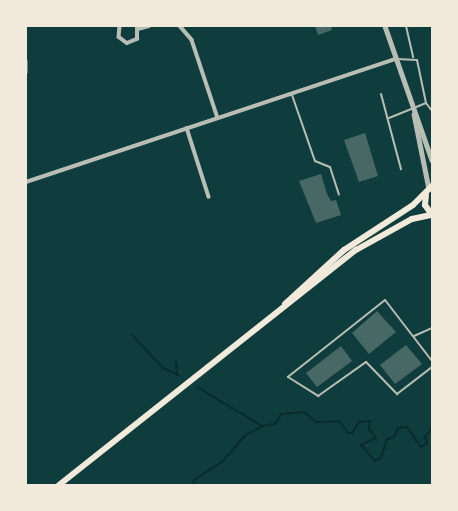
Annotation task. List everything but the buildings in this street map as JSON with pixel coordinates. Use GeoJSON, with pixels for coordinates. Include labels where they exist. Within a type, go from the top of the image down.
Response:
{"type":"FeatureCollection","features":[{"type":"Feature","properties":{"kind":"highway"},"geometry":{"type":"LineString","coordinates":[[285,304],[344,250],[426,194],[431,188]]}},
{"type":"Feature","properties":{"kind":"highway"},"geometry":{"type":"LineString","coordinates":[[59,485],[285,304],[370,241],[412,219],[431,215],[425,205],[426,194]]}},
{"type":"Feature","properties":{"kind":"street"},"geometry":{"type":"LineString","coordinates":[[120,26],[119,37],[127,43],[137,39],[138,28],[149,26]]}},
{"type":"Feature","properties":{"kind":"street"},"geometry":{"type":"LineString","coordinates":[[180,26],[192,40],[218,118]]}},
{"type":"Feature","properties":{"kind":"street"},"geometry":{"type":"LineString","coordinates":[[385,26],[414,114],[432,160]]}},
{"type":"Feature","properties":{"kind":"street"},"geometry":{"type":"LineString","coordinates":[[26,182],[396,59]]}},
{"type":"Feature","properties":{"kind":"street"},"geometry":{"type":"LineString","coordinates":[[26,61],[26,72]]}},
{"type":"Feature","properties":{"kind":"street"},"geometry":{"type":"LineString","coordinates":[[414,114],[431,188]]}},
{"type":"Feature","properties":{"kind":"street"},"geometry":{"type":"LineString","coordinates":[[187,128],[210,197]]}},
{"type":"Feature","properties":{"kind":"lane"},"geometry":{"type":"LineString","coordinates":[[406,26],[413,57],[417,60],[426,103],[432,111]]}},
{"type":"Feature","properties":{"kind":"lane"},"geometry":{"type":"LineString","coordinates":[[396,59],[413,57]]}},
{"type":"Feature","properties":{"kind":"lane"},"geometry":{"type":"LineString","coordinates":[[291,94],[315,161],[330,167],[339,196]]}},
{"type":"Feature","properties":{"kind":"lane"},"geometry":{"type":"LineString","coordinates":[[381,94],[389,118],[387,122],[402,169]]}},
{"type":"Feature","properties":{"kind":"lane"},"geometry":{"type":"LineString","coordinates":[[389,118],[426,103]]}},
{"type":"Feature","properties":{"kind":"lane"},"geometry":{"type":"LineString","coordinates":[[432,361],[385,300],[288,377],[318,396],[366,362],[397,394],[432,367]]}},
{"type":"Feature","properties":{"kind":"lane"},"geometry":{"type":"LineString","coordinates":[[414,336],[432,328]]}},
{"type":"Feature","properties":{"kind":"waterway"},"geometry":{"type":"LineString","coordinates":[[132,335],[163,368],[178,375]]}},
{"type":"Feature","properties":{"kind":"waterway"},"geometry":{"type":"LineString","coordinates":[[176,361],[177,375]]}},
{"type":"Feature","properties":{"kind":"waterway"},"geometry":{"type":"LineString","coordinates":[[197,387],[262,426]]}},
{"type":"Feature","properties":{"kind":"waterway"},"geometry":{"type":"LineString","coordinates":[[193,485],[194,480],[223,461],[246,435],[262,426],[275,424],[281,414],[304,412],[316,422],[339,421],[348,433],[352,433],[359,422],[370,421],[369,429],[376,438],[361,445],[375,461],[381,458],[387,439],[394,437],[398,428],[407,427],[421,447],[427,443],[425,437],[432,428]]}}]}
